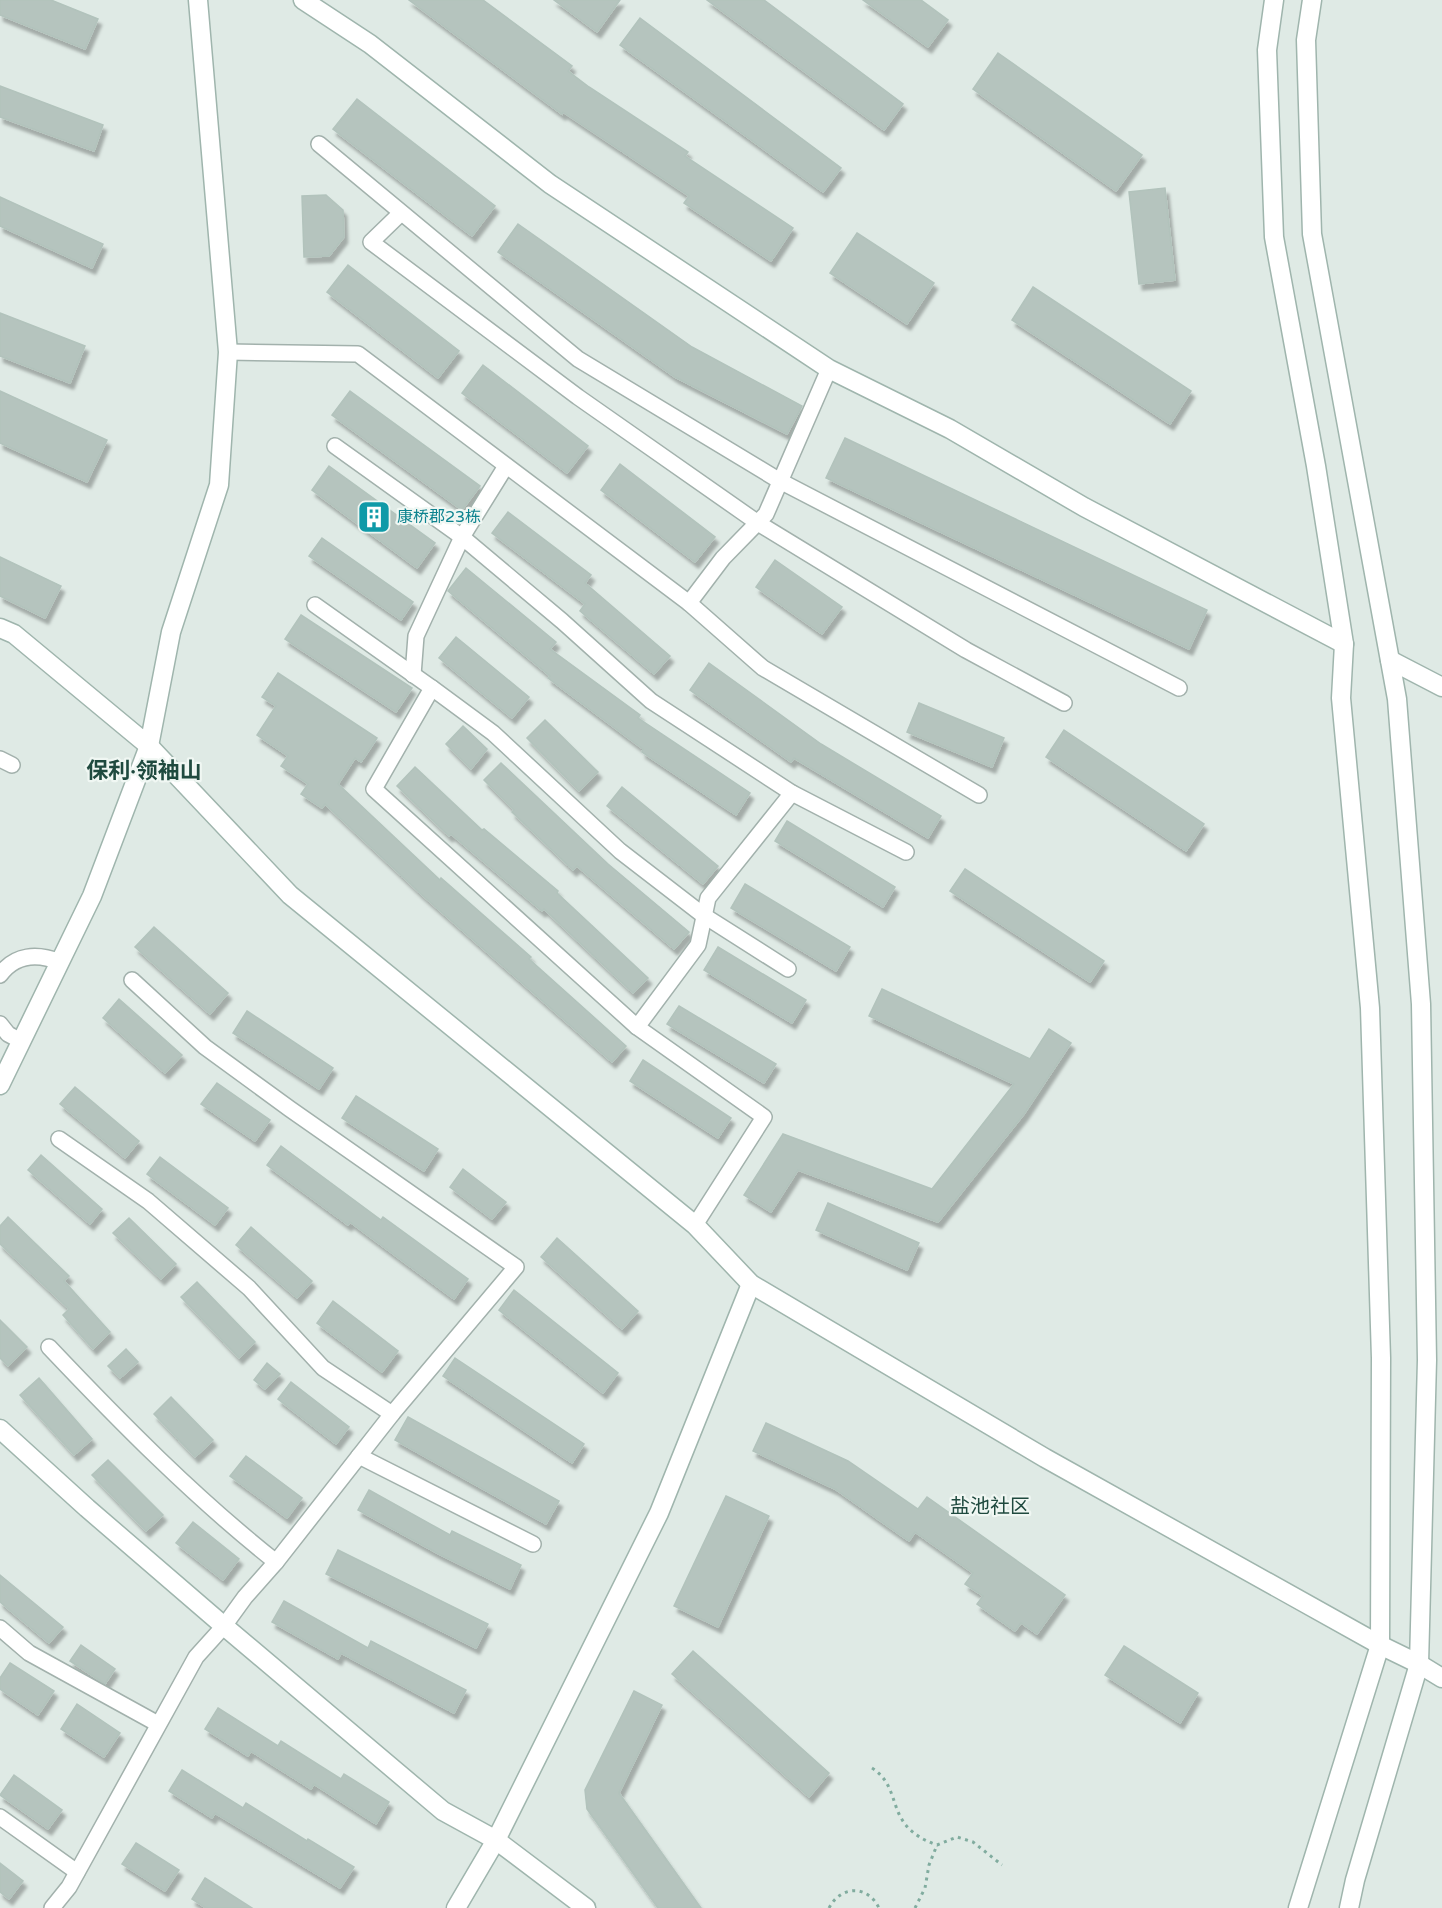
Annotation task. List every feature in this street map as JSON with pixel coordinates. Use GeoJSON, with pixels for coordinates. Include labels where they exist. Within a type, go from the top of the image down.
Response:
{"type":"FeatureCollection","features":[{"type":"Feature","properties":{"kind":"street"},"geometry":{"type":"LineString","coordinates":[[0,1085],[92,896],[149,747],[171,632],[219,485],[228,352],[198,0]]}},
{"type":"Feature","properties":{"kind":"street"},"geometry":{"type":"LineString","coordinates":[[303,0],[370,44],[550,184],[829,369],[950,429],[1084,507],[1344,644]]}},
{"type":"Feature","properties":{"kind":"street"},"geometry":{"type":"LineString","coordinates":[[1274,0],[1267,50],[1274,237],[1314,455],[1344,644],[1341,698],[1370,1008],[1381,1358],[1380,1645],[1298,1908]]}},
{"type":"Feature","properties":{"kind":"street"},"geometry":{"type":"LineString","coordinates":[[1312,0],[1306,40],[1312,234],[1397,699],[1422,1004],[1427,1360],[1419,1664],[1355,1880],[1349,1908]]}},
{"type":"Feature","properties":{"kind":"street"},"geometry":{"type":"LineString","coordinates":[[319,144],[578,359],[780,481],[1179,688]]}},
{"type":"Feature","properties":{"kind":"street"},"geometry":{"type":"LineString","coordinates":[[401,213],[371,242],[578,397],[758,523],[966,650],[1064,703]]}},
{"type":"Feature","properties":{"kind":"street"},"geometry":{"type":"LineString","coordinates":[[228,352],[358,354],[689,603],[764,668],[979,795]]}},
{"type":"Feature","properties":{"kind":"street"},"geometry":{"type":"LineString","coordinates":[[689,603],[723,558],[766,514],[829,369]]}},
{"type":"Feature","properties":{"kind":"street"},"geometry":{"type":"LineString","coordinates":[[335,446],[462,537],[562,621],[651,701],[792,793],[906,852]]}},
{"type":"Feature","properties":{"kind":"street"},"geometry":{"type":"LineString","coordinates":[[413,675],[416,636],[462,537],[506,466]]}},
{"type":"Feature","properties":{"kind":"street"},"geometry":{"type":"LineString","coordinates":[[315,605],[493,733],[620,851],[704,915],[788,969]]}},
{"type":"Feature","properties":{"kind":"street"},"geometry":{"type":"LineString","coordinates":[[0,628],[14,634],[149,747],[290,895],[695,1226],[751,1284],[1045,1458],[1442,1678]]}},
{"type":"Feature","properties":{"kind":"street"},"geometry":{"type":"LineString","coordinates":[[1390,660],[1442,687]]}},
{"type":"Feature","properties":{"kind":"street"},"geometry":{"type":"LineString","coordinates":[[432,688],[374,789],[637,1027],[764,1117],[695,1226]]}},
{"type":"Feature","properties":{"kind":"street"},"geometry":{"type":"LineString","coordinates":[[637,1027],[698,945],[708,897],[792,793]]}},
{"type":"Feature","properties":{"kind":"street"},"geometry":{"type":"LineString","coordinates":[[0,975],[5,968],[17,960],[31,956],[46,957],[60,962]]}},
{"type":"Feature","properties":{"kind":"street"},"geometry":{"type":"LineString","coordinates":[[52,1908],[69,1887],[196,1657],[276,1562],[392,1414],[516,1267],[205,1047],[132,980]]}},
{"type":"Feature","properties":{"kind":"street"},"geometry":{"type":"LineString","coordinates":[[0,1024],[8,1034],[21,1041]]}},
{"type":"Feature","properties":{"kind":"street"},"geometry":{"type":"LineString","coordinates":[[59,1139],[148,1201],[249,1288],[322,1368],[392,1414]]}},
{"type":"Feature","properties":{"kind":"street"},"geometry":{"type":"LineString","coordinates":[[456,1908],[496,1840],[659,1513],[751,1284]]}},
{"type":"Feature","properties":{"kind":"street"},"geometry":{"type":"LineString","coordinates":[[49,1347],[118,1420],[228,1524],[276,1562]]}},
{"type":"Feature","properties":{"kind":"street"},"geometry":{"type":"LineString","coordinates":[[0,1429],[87,1508],[443,1811],[496,1840],[586,1908]]}},
{"type":"Feature","properties":{"kind":"street"},"geometry":{"type":"LineString","coordinates":[[359,1456],[533,1544]]}},
{"type":"Feature","properties":{"kind":"street"},"geometry":{"type":"LineString","coordinates":[[0,1628],[29,1653],[158,1724]]}},
{"type":"Feature","properties":{"kind":"street"},"geometry":{"type":"LineString","coordinates":[[0,1817],[77,1872]]}},
{"type":"Feature","properties":{"kind":"path"},"geometry":{"type":"LineString","coordinates":[[872,1768],[882,1775],[899,1818],[909,1831],[922,1840],[937,1845],[957,1837],[973,1842],[1002,1865]]}},
{"type":"Feature","properties":{"kind":"path"},"geometry":{"type":"LineString","coordinates":[[915,1908],[925,1888],[929,1865],[937,1845]]}},
{"type":"Feature","properties":{"kind":"path"},"geometry":{"type":"LineString","coordinates":[[829,1908],[839,1895],[854,1890],[870,1894],[879,1908]]}},
{"type":"Feature","properties":{"kind":"building"},"geometry":{"type":"Polygon","coordinates":[[[0,0],[51,0],[98,19],[85,49],[0,15],[0,0]]]}},
{"type":"Feature","properties":{"kind":"building"},"geometry":{"type":"Polygon","coordinates":[[[409,0],[483,0],[572,66],[568,71],[589,87],[688,152],[685,156],[793,228],[771,261],[684,203],[689,196],[563,112],[562,114],[409,0]]]}},
{"type":"Feature","properties":{"kind":"building"},"geometry":{"type":"Polygon","coordinates":[[[554,0],[620,0],[597,32],[554,0]]]}},
{"type":"Feature","properties":{"kind":"building"},"geometry":{"type":"Polygon","coordinates":[[[707,0],[764,0],[903,104],[884,130],[707,0]]]}},
{"type":"Feature","properties":{"kind":"building"},"geometry":{"type":"Polygon","coordinates":[[[863,0],[921,0],[948,20],[928,47],[863,0]]]}},
{"type":"Feature","properties":{"kind":"building"},"geometry":{"type":"Polygon","coordinates":[[[640,18],[841,168],[823,192],[620,45],[640,18]]]}},
{"type":"Feature","properties":{"kind":"building"},"geometry":{"type":"Polygon","coordinates":[[[998,53],[1142,155],[1116,191],[973,89],[998,53]]]}},
{"type":"Feature","properties":{"kind":"building"},"geometry":{"type":"Polygon","coordinates":[[[0,86],[103,125],[94,151],[0,117],[0,86]]]}},
{"type":"Feature","properties":{"kind":"building"},"geometry":{"type":"Polygon","coordinates":[[[357,99],[495,206],[472,236],[333,129],[357,99]]]}},
{"type":"Feature","properties":{"kind":"building"},"geometry":{"type":"Polygon","coordinates":[[[1165,188],[1175,280],[1139,284],[1129,192],[1165,188]]]}},
{"type":"Feature","properties":{"kind":"building"},"geometry":{"type":"Polygon","coordinates":[[[326,195],[343,210],[344,237],[329,256],[304,257],[302,196],[326,195]]]}},
{"type":"Feature","properties":{"kind":"building"},"geometry":{"type":"Polygon","coordinates":[[[0,197],[103,244],[92,268],[0,226],[0,197]]]}},
{"type":"Feature","properties":{"kind":"building"},"geometry":{"type":"Polygon","coordinates":[[[518,224],[692,347],[802,406],[787,434],[675,377],[498,252],[518,224]]]}},
{"type":"Feature","properties":{"kind":"building"},"geometry":{"type":"Polygon","coordinates":[[[857,233],[934,283],[907,324],[830,273],[857,233]]]}},
{"type":"Feature","properties":{"kind":"building"},"geometry":{"type":"Polygon","coordinates":[[[348,265],[459,351],[438,378],[327,292],[348,265]]]}},
{"type":"Feature","properties":{"kind":"building"},"geometry":{"type":"Polygon","coordinates":[[[1033,287],[1191,391],[1170,424],[1012,320],[1033,287]]]}},
{"type":"Feature","properties":{"kind":"building"},"geometry":{"type":"Polygon","coordinates":[[[0,313],[85,346],[70,383],[0,356],[0,313]]]}},
{"type":"Feature","properties":{"kind":"building"},"geometry":{"type":"Polygon","coordinates":[[[483,365],[588,446],[567,473],[462,393],[483,365]]]}},
{"type":"Feature","properties":{"kind":"building"},"geometry":{"type":"Polygon","coordinates":[[[0,391],[107,440],[87,482],[0,443],[0,391]]]}},
{"type":"Feature","properties":{"kind":"building"},"geometry":{"type":"Polygon","coordinates":[[[350,391],[480,486],[462,510],[332,415],[350,391]]]}},
{"type":"Feature","properties":{"kind":"building"},"geometry":{"type":"Polygon","coordinates":[[[845,438],[1207,610],[1189,649],[826,478],[845,438]]]}},
{"type":"Feature","properties":{"kind":"building"},"geometry":{"type":"Polygon","coordinates":[[[620,464],[715,537],[695,562],[601,490],[620,464]]]}},
{"type":"Feature","properties":{"kind":"building","name":"康桥郡23栋"},"geometry":{"type":"Polygon","coordinates":[[[329,466],[435,543],[417,568],[312,490],[329,466]]]}},
{"type":"Feature","properties":{"kind":"building"},"geometry":{"type":"Polygon","coordinates":[[[508,512],[591,575],[585,583],[670,656],[654,674],[580,611],[585,604],[492,533],[508,512]]]}},
{"type":"Feature","properties":{"kind":"building"},"geometry":{"type":"Polygon","coordinates":[[[322,538],[413,602],[401,620],[309,556],[322,538]]]}},
{"type":"Feature","properties":{"kind":"building"},"geometry":{"type":"Polygon","coordinates":[[[0,557],[61,586],[45,618],[0,596],[0,557]]]}},
{"type":"Feature","properties":{"kind":"building"},"geometry":{"type":"Polygon","coordinates":[[[775,560],[842,607],[822,634],[756,587],[775,560]]]}},
{"type":"Feature","properties":{"kind":"building"},"geometry":{"type":"Polygon","coordinates":[[[466,568],[556,642],[550,649],[640,715],[638,718],[750,793],[736,815],[642,752],[643,749],[548,678],[550,676],[448,591],[466,568]]]}},
{"type":"Feature","properties":{"kind":"building"},"geometry":{"type":"Polygon","coordinates":[[[301,615],[412,688],[396,712],[285,639],[301,615]]]}},
{"type":"Feature","properties":{"kind":"building"},"geometry":{"type":"Polygon","coordinates":[[[456,637],[529,697],[512,718],[439,658],[456,637]]]}},
{"type":"Feature","properties":{"kind":"building"},"geometry":{"type":"Polygon","coordinates":[[[709,663],[821,744],[941,816],[928,838],[794,758],[791,762],[690,690],[709,663]]]}},
{"type":"Feature","properties":{"kind":"building"},"geometry":{"type":"Polygon","coordinates":[[[278,673],[377,738],[361,762],[355,758],[338,784],[440,880],[441,878],[531,957],[529,959],[626,1046],[612,1062],[421,894],[325,804],[322,808],[301,794],[308,784],[281,766],[288,756],[257,735],[276,706],[262,697],[278,673]]]}},
{"type":"Feature","properties":{"kind":"building"},"geometry":{"type":"Polygon","coordinates":[[[919,703],[1004,738],[992,767],[907,732],[919,703]]]}},
{"type":"Feature","properties":{"kind":"building"},"geometry":{"type":"Polygon","coordinates":[[[545,720],[598,772],[579,791],[527,738],[545,720]]]}},
{"type":"Feature","properties":{"kind":"building"},"geometry":{"type":"Polygon","coordinates":[[[463,726],[487,749],[471,769],[446,744],[463,726]]]}},
{"type":"Feature","properties":{"kind":"building"},"geometry":{"type":"Polygon","coordinates":[[[1064,730],[1204,824],[1186,851],[1046,757],[1064,730]]]}},
{"type":"Feature","properties":{"kind":"building"},"geometry":{"type":"Polygon","coordinates":[[[501,763],[608,864],[689,932],[674,949],[577,866],[573,870],[512,812],[514,810],[484,780],[501,763]]]}},
{"type":"Feature","properties":{"kind":"building"},"geometry":{"type":"Polygon","coordinates":[[[415,767],[482,830],[484,829],[558,891],[557,893],[648,978],[633,993],[544,909],[542,911],[451,834],[449,836],[397,786],[415,767]]]}},
{"type":"Feature","properties":{"kind":"building"},"geometry":{"type":"Polygon","coordinates":[[[622,787],[718,866],[703,884],[607,806],[622,787]]]}},
{"type":"Feature","properties":{"kind":"building"},"geometry":{"type":"Polygon","coordinates":[[[787,821],[895,887],[883,907],[775,841],[787,821]]]}},
{"type":"Feature","properties":{"kind":"building"},"geometry":{"type":"Polygon","coordinates":[[[965,869],[1104,961],[1090,982],[950,891],[965,869]]]}},
{"type":"Feature","properties":{"kind":"building"},"geometry":{"type":"Polygon","coordinates":[[[745,884],[850,947],[836,971],[731,908],[745,884]]]}},
{"type":"Feature","properties":{"kind":"building"},"geometry":{"type":"Polygon","coordinates":[[[154,927],[228,993],[210,1014],[135,947],[154,927]]]}},
{"type":"Feature","properties":{"kind":"building"},"geometry":{"type":"Polygon","coordinates":[[[718,947],[806,1000],[792,1023],[704,970],[718,947]]]}},
{"type":"Feature","properties":{"kind":"building"},"geometry":{"type":"Polygon","coordinates":[[[882,989],[1030,1059],[1049,1029],[1071,1043],[1024,1114],[938,1222],[798,1170],[771,1212],[744,1195],[783,1134],[932,1189],[1014,1084],[869,1016],[882,989]]]}},
{"type":"Feature","properties":{"kind":"building"},"geometry":{"type":"Polygon","coordinates":[[[119,999],[182,1055],[165,1073],[103,1018],[119,999]]]}},
{"type":"Feature","properties":{"kind":"building"},"geometry":{"type":"Polygon","coordinates":[[[679,1006],[776,1064],[764,1083],[667,1024],[679,1006]]]}},
{"type":"Feature","properties":{"kind":"building"},"geometry":{"type":"Polygon","coordinates":[[[247,1011],[333,1068],[319,1089],[233,1033],[247,1011]]]}},
{"type":"Feature","properties":{"kind":"building"},"geometry":{"type":"Polygon","coordinates":[[[643,1060],[731,1118],[718,1138],[630,1081],[643,1060]]]}},
{"type":"Feature","properties":{"kind":"building"},"geometry":{"type":"Polygon","coordinates":[[[217,1083],[270,1120],[255,1141],[201,1104],[217,1083]]]}},
{"type":"Feature","properties":{"kind":"building"},"geometry":{"type":"Polygon","coordinates":[[[75,1087],[139,1141],[125,1158],[60,1104],[75,1087]]]}},
{"type":"Feature","properties":{"kind":"building"},"geometry":{"type":"Polygon","coordinates":[[[356,1096],[438,1149],[424,1171],[342,1118],[356,1096]]]}},
{"type":"Feature","properties":{"kind":"building"},"geometry":{"type":"Polygon","coordinates":[[[281,1146],[381,1220],[383,1217],[468,1279],[454,1299],[350,1222],[348,1225],[267,1165],[281,1146]]]}},
{"type":"Feature","properties":{"kind":"building"},"geometry":{"type":"Polygon","coordinates":[[[41,1155],[102,1209],[90,1224],[28,1170],[41,1155]]]}},
{"type":"Feature","properties":{"kind":"building"},"geometry":{"type":"Polygon","coordinates":[[[160,1157],[228,1208],[215,1225],[147,1174],[160,1157]]]}},
{"type":"Feature","properties":{"kind":"building"},"geometry":{"type":"Polygon","coordinates":[[[463,1169],[506,1202],[492,1219],[450,1187],[463,1169]]]}},
{"type":"Feature","properties":{"kind":"building"},"geometry":{"type":"Polygon","coordinates":[[[828,1203],[919,1243],[907,1270],[816,1230],[828,1203]]]}},
{"type":"Feature","properties":{"kind":"building"},"geometry":{"type":"Polygon","coordinates":[[[8,1217],[69,1276],[64,1281],[110,1332],[93,1349],[63,1315],[69,1309],[0,1244],[0,1226],[8,1217]]]}},
{"type":"Feature","properties":{"kind":"building"},"geometry":{"type":"Polygon","coordinates":[[[129,1218],[176,1264],[161,1279],[113,1233],[129,1218]]]}},
{"type":"Feature","properties":{"kind":"building"},"geometry":{"type":"Polygon","coordinates":[[[251,1227],[312,1281],[297,1298],[236,1245],[251,1227]]]}},
{"type":"Feature","properties":{"kind":"building"},"geometry":{"type":"Polygon","coordinates":[[[557,1238],[638,1311],[622,1329],[541,1257],[557,1238]]]}},
{"type":"Feature","properties":{"kind":"building"},"geometry":{"type":"Polygon","coordinates":[[[197,1282],[255,1342],[239,1358],[181,1297],[197,1282]]]}},
{"type":"Feature","properties":{"kind":"building"},"geometry":{"type":"Polygon","coordinates":[[[514,1290],[618,1373],[603,1393],[499,1310],[514,1290]]]}},
{"type":"Feature","properties":{"kind":"building"},"geometry":{"type":"Polygon","coordinates":[[[333,1301],[398,1351],[382,1372],[317,1323],[333,1301]]]}},
{"type":"Feature","properties":{"kind":"building"},"geometry":{"type":"Polygon","coordinates":[[[0,1320],[27,1347],[8,1366],[0,1358],[0,1320]]]}},
{"type":"Feature","properties":{"kind":"building"},"geometry":{"type":"Polygon","coordinates":[[[126,1349],[138,1362],[120,1378],[108,1366],[126,1349]]]}},
{"type":"Feature","properties":{"kind":"building"},"geometry":{"type":"Polygon","coordinates":[[[455,1358],[584,1444],[572,1463],[443,1376],[455,1358]]]}},
{"type":"Feature","properties":{"kind":"building"},"geometry":{"type":"Polygon","coordinates":[[[267,1363],[280,1374],[265,1389],[254,1380],[267,1363]]]}},
{"type":"Feature","properties":{"kind":"building"},"geometry":{"type":"Polygon","coordinates":[[[39,1378],[92,1439],[74,1455],[20,1395],[39,1378]]]}},
{"type":"Feature","properties":{"kind":"building"},"geometry":{"type":"Polygon","coordinates":[[[291,1382],[349,1427],[336,1444],[278,1399],[291,1382]]]}},
{"type":"Feature","properties":{"kind":"building"},"geometry":{"type":"Polygon","coordinates":[[[171,1397],[213,1440],[195,1457],[154,1414],[171,1397]]]}},
{"type":"Feature","properties":{"kind":"building"},"geometry":{"type":"Polygon","coordinates":[[[408,1417],[559,1501],[546,1524],[395,1440],[408,1417]]]}},
{"type":"Feature","properties":{"kind":"building"},"geometry":{"type":"Polygon","coordinates":[[[766,1423],[848,1461],[918,1509],[927,1497],[1065,1595],[1037,1634],[1021,1623],[1015,1631],[977,1604],[983,1596],[965,1584],[973,1573],[915,1532],[909,1541],[835,1489],[753,1451],[766,1423]]]}},
{"type":"Feature","properties":{"kind":"building"},"geometry":{"type":"Polygon","coordinates":[[[246,1456],[302,1498],[287,1518],[230,1476],[246,1456]]]}},
{"type":"Feature","properties":{"kind":"building"},"geometry":{"type":"Polygon","coordinates":[[[108,1460],[163,1515],[146,1531],[92,1475],[108,1460]]]}},
{"type":"Feature","properties":{"kind":"building"},"geometry":{"type":"Polygon","coordinates":[[[369,1490],[450,1535],[452,1531],[521,1565],[510,1589],[358,1510],[369,1490]]]}},
{"type":"Feature","properties":{"kind":"building"},"geometry":{"type":"Polygon","coordinates":[[[726,1496],[769,1516],[718,1627],[674,1606],[726,1496]]]}},
{"type":"Feature","properties":{"kind":"building"},"geometry":{"type":"Polygon","coordinates":[[[193,1522],[239,1559],[223,1580],[176,1543],[193,1522]]]}},
{"type":"Feature","properties":{"kind":"building"},"geometry":{"type":"Polygon","coordinates":[[[338,1550],[488,1624],[476,1648],[326,1574],[338,1550]]]}},
{"type":"Feature","properties":{"kind":"building"},"geometry":{"type":"Polygon","coordinates":[[[0,1575],[63,1627],[49,1643],[0,1602],[0,1575]]]}},
{"type":"Feature","properties":{"kind":"building"},"geometry":{"type":"Polygon","coordinates":[[[284,1601],[368,1648],[371,1641],[466,1690],[454,1713],[341,1653],[338,1659],[272,1622],[284,1601]]]}},
{"type":"Feature","properties":{"kind":"building"},"geometry":{"type":"Polygon","coordinates":[[[81,1645],[115,1669],[105,1684],[70,1661],[81,1645]]]}},
{"type":"Feature","properties":{"kind":"building"},"geometry":{"type":"Polygon","coordinates":[[[1124,1646],[1198,1693],[1180,1723],[1105,1675],[1124,1646]]]}},
{"type":"Feature","properties":{"kind":"building"},"geometry":{"type":"Polygon","coordinates":[[[693,1651],[829,1773],[809,1797],[672,1674],[693,1651]]]}},
{"type":"Feature","properties":{"kind":"building"},"geometry":{"type":"Polygon","coordinates":[[[10,1663],[54,1691],[38,1715],[0,1689],[0,1678],[10,1663]]]}},
{"type":"Feature","properties":{"kind":"building"},"geometry":{"type":"Polygon","coordinates":[[[634,1691],[662,1705],[619,1793],[701,1908],[658,1908],[587,1809],[585,1790],[634,1691]]]}},
{"type":"Feature","properties":{"kind":"building"},"geometry":{"type":"Polygon","coordinates":[[[77,1704],[120,1733],[104,1757],[61,1729],[77,1704]]]}},
{"type":"Feature","properties":{"kind":"building"},"geometry":{"type":"Polygon","coordinates":[[[218,1708],[278,1746],[281,1741],[341,1779],[344,1774],[389,1802],[376,1824],[314,1784],[311,1789],[251,1751],[248,1756],[205,1729],[218,1708]]]}},
{"type":"Feature","properties":{"kind":"building"},"geometry":{"type":"Polygon","coordinates":[[[182,1770],[243,1808],[246,1803],[354,1867],[340,1888],[215,1813],[212,1818],[169,1791],[182,1770]]]}},
{"type":"Feature","properties":{"kind":"building"},"geometry":{"type":"Polygon","coordinates":[[[14,1775],[62,1810],[48,1829],[0,1795],[14,1775]]]}},
{"type":"Feature","properties":{"kind":"building"},"geometry":{"type":"Polygon","coordinates":[[[136,1843],[179,1870],[165,1891],[122,1864],[136,1843]]]}},
{"type":"Feature","properties":{"kind":"building"},"geometry":{"type":"Polygon","coordinates":[[[0,1863],[23,1881],[9,1899],[0,1892],[0,1863]]]}},
{"type":"Feature","properties":{"kind":"building"},"geometry":{"type":"Polygon","coordinates":[[[205,1878],[252,1908],[206,1908],[192,1899],[205,1878]]]}},
{"type":"Feature","properties":{"kind":"place","name":"康桥郡23栋"},"geometry":{"type":"Point","coordinates":[374,517]}},
{"type":"Feature","properties":{"kind":"district","name":"保利·领袖山"},"geometry":{"type":"Point","coordinates":[144,771]}},
{"type":"Feature","properties":{"kind":"district","name":"盐池社区"},"geometry":{"type":"Point","coordinates":[990,1507]}}]}
